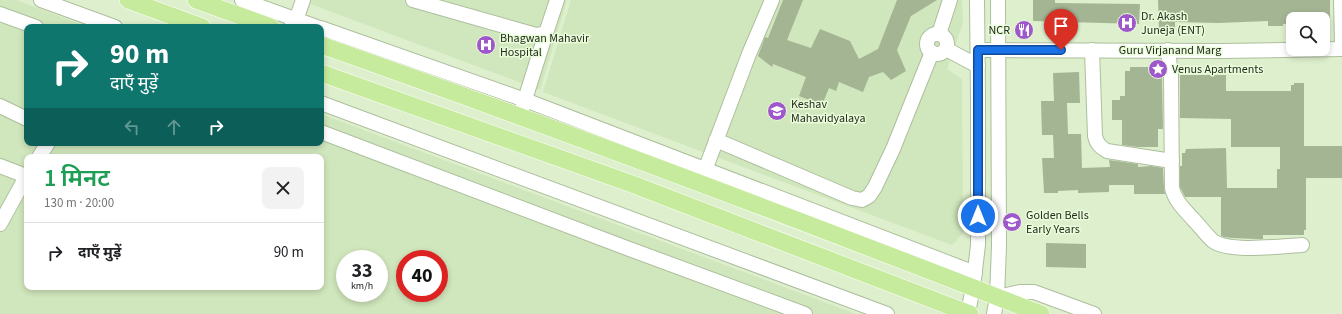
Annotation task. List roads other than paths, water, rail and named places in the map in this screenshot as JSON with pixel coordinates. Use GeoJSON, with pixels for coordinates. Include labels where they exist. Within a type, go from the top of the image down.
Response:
{"type":"FeatureCollection","features":[{"type":"Feature","properties":{"kind":"main road"},"geometry":{"type":"LineString","coordinates":[[128,0],[194,24]]}},
{"type":"Feature","properties":{"kind":"main road"},"geometry":{"type":"LineString","coordinates":[[196,0],[220,4],[264,24]]}},
{"type":"Feature","properties":{"kind":"main road"},"geometry":{"type":"LineString","coordinates":[[324,46],[522,108],[974,280],[997,297],[1041,314]]}},
{"type":"Feature","properties":{"kind":"main road"},"geometry":{"type":"LineString","coordinates":[[324,73],[632,184],[969,314]]}},
{"type":"Feature","properties":{"kind":"street"},"geometry":{"type":"LineString","coordinates":[[41,0],[107,24]]}},
{"type":"Feature","properties":{"kind":"street"},"geometry":{"type":"LineString","coordinates":[[242,0],[294,23],[303,0]]}},
{"type":"Feature","properties":{"kind":"street"},"geometry":{"type":"LineString","coordinates":[[413,0],[536,35],[546,33]]}},
{"type":"Feature","properties":{"kind":"street"},"geometry":{"type":"LineString","coordinates":[[324,29],[522,108],[557,0]]}},
{"type":"Feature","properties":{"kind":"street"},"geometry":{"type":"LineString","coordinates":[[703,176],[749,54],[772,0]]}},
{"type":"Feature","properties":{"kind":"street"},"geometry":{"type":"LineString","coordinates":[[716,140],[852,198],[862,200],[869,196],[875,187],[939,51],[947,46],[945,37],[939,34],[950,0]]}},
{"type":"Feature","properties":{"kind":"street"},"geometry":{"type":"LineString","coordinates":[[969,314],[978,245],[977,0]]}},
{"type":"Feature","properties":{"kind":"street"},"geometry":{"type":"LineString","coordinates":[[994,314],[997,297],[999,246],[998,0]]}},
{"type":"Feature","properties":{"kind":"street"},"geometry":{"type":"LineString","coordinates":[[1341,0],[1342,45]]}},
{"type":"Feature","properties":{"kind":"street"},"geometry":{"type":"LineString","coordinates":[[0,14],[28,24]]}},
{"type":"Feature","properties":{"kind":"street","name":"Guru Virjanand Marg"},"geometry":{"type":"LineString","coordinates":[[978,50],[1342,49]]}},
{"type":"Feature","properties":{"kind":"street"},"geometry":{"type":"LineString","coordinates":[[1092,50],[1095,136],[1097,142],[1107,151],[1172,161]]}},
{"type":"Feature","properties":{"kind":"street"},"geometry":{"type":"LineString","coordinates":[[1168,50],[1171,75],[1172,188],[1174,196],[1179,204],[1213,241],[1221,245],[1239,248],[1302,246]]}},
{"type":"Feature","properties":{"kind":"street"},"geometry":{"type":"LineString","coordinates":[[939,51],[978,66]]}},
{"type":"Feature","properties":{"kind":"street"},"geometry":{"type":"LineString","coordinates":[[324,104],[887,314]]}},
{"type":"Feature","properties":{"kind":"street"},"geometry":{"type":"LineString","coordinates":[[0,106],[24,118]]}},
{"type":"Feature","properties":{"kind":"street"},"geometry":{"type":"LineString","coordinates":[[324,133],[805,314]]}},
{"type":"Feature","properties":{"kind":"street"},"geometry":{"type":"LineString","coordinates":[[0,166],[24,174]]}},
{"type":"Feature","properties":{"kind":"street"},"geometry":{"type":"LineString","coordinates":[[0,224],[24,180]]}},
{"type":"Feature","properties":{"kind":"street"},"geometry":{"type":"LineString","coordinates":[[997,297],[1020,292],[1034,292],[1094,314]]}},
{"type":"Feature","properties":{"kind":"place","name":"Dr. Akash Juneja (ENT)"},"geometry":{"type":"Point","coordinates":[1127,23]}},
{"type":"Feature","properties":{"kind":"place","name":"NCR"},"geometry":{"type":"Point","coordinates":[1024,30]}},
{"type":"Feature","properties":{"kind":"place","name":"Bhagwan Mahavir Hospital"},"geometry":{"type":"Point","coordinates":[486,45]}},
{"type":"Feature","properties":{"kind":"place","name":"Venus Apartments"},"geometry":{"type":"Point","coordinates":[1158,69]}},
{"type":"Feature","properties":{"kind":"place","name":"Keshav Mahavidyalaya"},"geometry":{"type":"Point","coordinates":[777,111]}},
{"type":"Feature","properties":{"kind":"place","name":"Golden Bells Early Years"},"geometry":{"type":"Point","coordinates":[1012,222]}}]}
